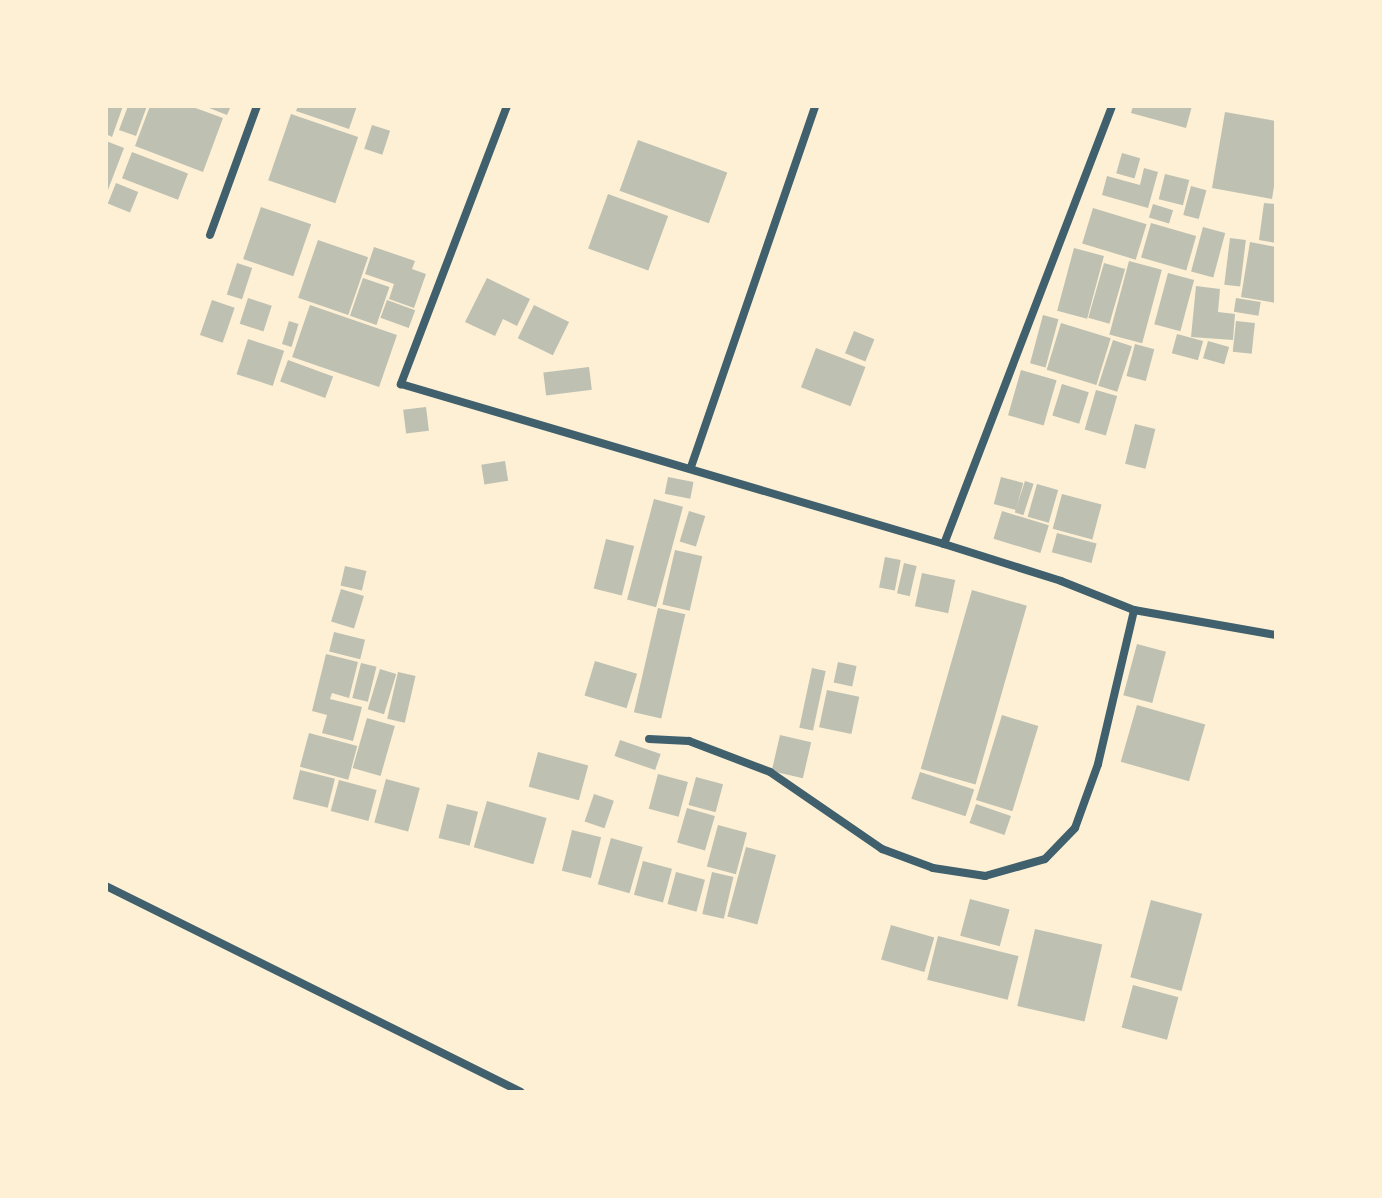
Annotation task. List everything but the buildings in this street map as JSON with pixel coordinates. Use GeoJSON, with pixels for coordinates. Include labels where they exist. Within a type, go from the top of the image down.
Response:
{"type":"FeatureCollection","features":[{"type":"Feature","properties":{"kind":"street"},"geometry":{"type":"LineString","coordinates":[[210,235],[257,106]]}},
{"type":"Feature","properties":{"kind":"street"},"geometry":{"type":"LineString","coordinates":[[507,106],[401,384],[944,544],[1061,581],[1134,610],[1276,635]]}},
{"type":"Feature","properties":{"kind":"street"},"geometry":{"type":"LineString","coordinates":[[691,467],[815,106]]}},
{"type":"Feature","properties":{"kind":"street"},"geometry":{"type":"LineString","coordinates":[[944,544],[1112,106]]}},
{"type":"Feature","properties":{"kind":"street"},"geometry":{"type":"LineString","coordinates":[[649,739],[689,741],[770,772],[882,849],[933,868],[985,876],[1045,859],[1075,828],[1098,764],[1134,610]]}},
{"type":"Feature","properties":{"kind":"street"},"geometry":{"type":"LineString","coordinates":[[106,886],[521,1092]]}}]}
